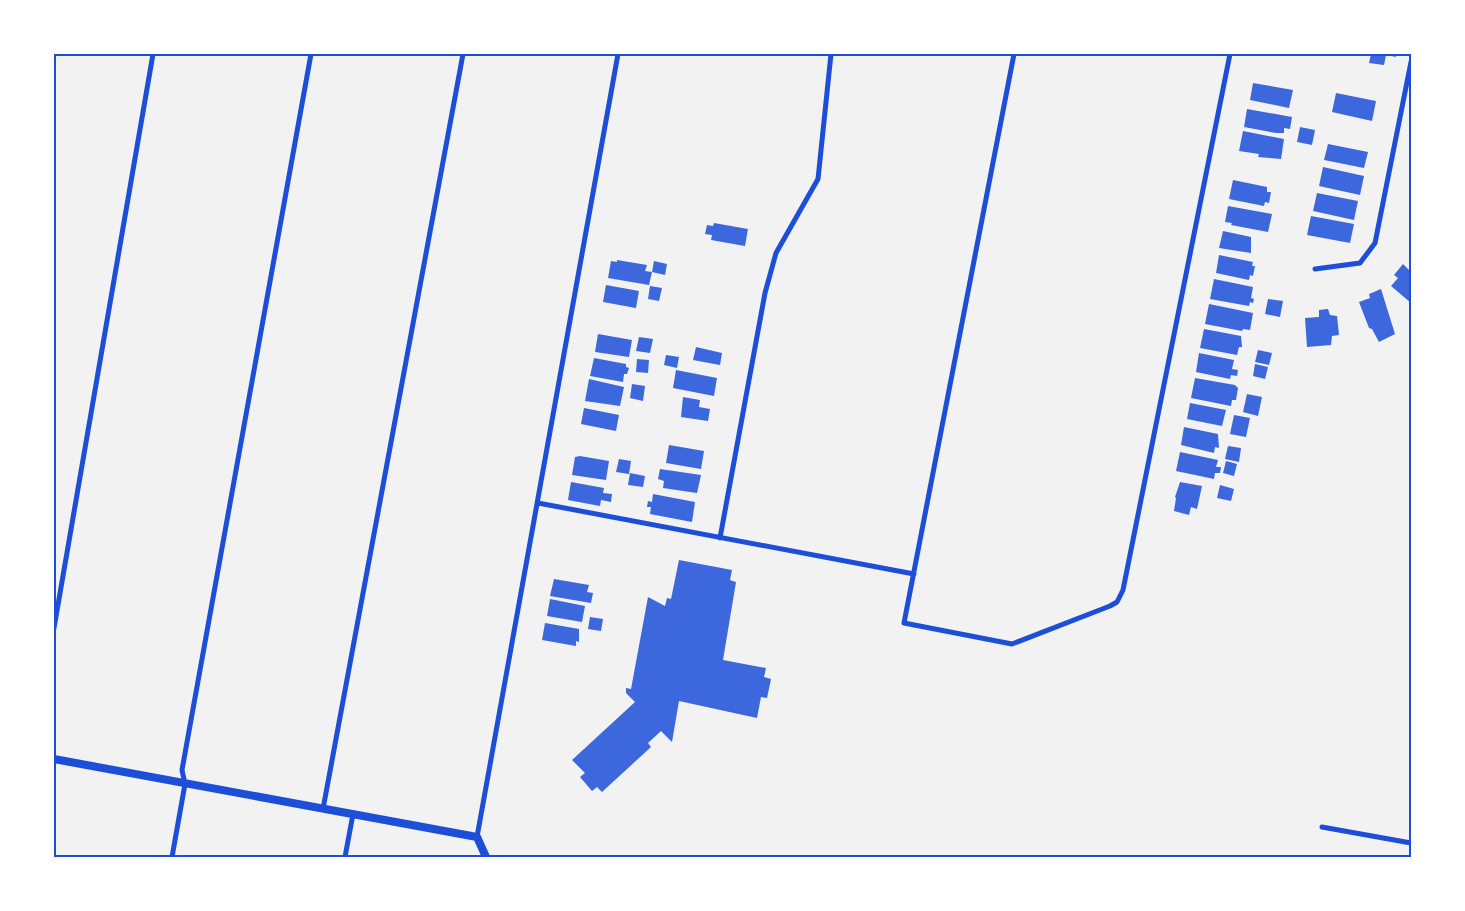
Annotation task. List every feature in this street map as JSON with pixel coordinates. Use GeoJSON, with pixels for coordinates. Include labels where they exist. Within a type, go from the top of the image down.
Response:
{"type":"FeatureCollection","features":[{"type":"Feature","properties":{"kind":"street"},"geometry":{"type":"LineString","coordinates":[[54,628],[153,54]]}},
{"type":"Feature","properties":{"kind":"street"},"geometry":{"type":"LineString","coordinates":[[172,857],[185,784],[182,770],[311,54]]}},
{"type":"Feature","properties":{"kind":"street"},"geometry":{"type":"LineString","coordinates":[[324,809],[463,54]]}},
{"type":"Feature","properties":{"kind":"street"},"geometry":{"type":"LineString","coordinates":[[486,857],[477,837],[618,54]]}},
{"type":"Feature","properties":{"kind":"street"},"geometry":{"type":"LineString","coordinates":[[720,538],[764,293],[776,253],[818,179],[832,54]]}},
{"type":"Feature","properties":{"kind":"street"},"geometry":{"type":"LineString","coordinates":[[1014,54],[904,623],[1012,644],[1110,606],[1121,596],[1230,54]]}},
{"type":"Feature","properties":{"kind":"street"},"geometry":{"type":"LineString","coordinates":[[1315,269],[1360,262],[1375,244],[1411,62]]}},
{"type":"Feature","properties":{"kind":"street"},"geometry":{"type":"LineString","coordinates":[[538,503],[914,574]]}},
{"type":"Feature","properties":{"kind":"street"},"geometry":{"type":"LineString","coordinates":[[54,759],[477,837]]}},
{"type":"Feature","properties":{"kind":"street"},"geometry":{"type":"LineString","coordinates":[[345,857],[353,814]]}},
{"type":"Feature","properties":{"kind":"street"},"geometry":{"type":"LineString","coordinates":[[1322,827],[1411,843]]}},
{"type":"Feature","properties":{"kind":"building"},"geometry":{"type":"Polygon","coordinates":[[[1371,54],[1392,54],[1396,55],[1396,57],[1386,55],[1384,65],[1369,63],[1371,54]]]}},
{"type":"Feature","properties":{"kind":"building"},"geometry":{"type":"Polygon","coordinates":[[[1253,83],[1293,90],[1289,108],[1250,100],[1253,83]]]}},
{"type":"Feature","properties":{"kind":"building"},"geometry":{"type":"Polygon","coordinates":[[[1336,93],[1376,101],[1372,121],[1332,112],[1336,93]]]}},
{"type":"Feature","properties":{"kind":"building"},"geometry":{"type":"Polygon","coordinates":[[[1247,109],[1292,117],[1290,129],[1284,128],[1284,133],[1276,133],[1244,127],[1247,109]]]}},
{"type":"Feature","properties":{"kind":"building"},"geometry":{"type":"Polygon","coordinates":[[[1300,127],[1315,130],[1312,145],[1297,142],[1300,127]]]}},
{"type":"Feature","properties":{"kind":"building"},"geometry":{"type":"Polygon","coordinates":[[[1243,131],[1284,139],[1281,159],[1258,157],[1259,154],[1239,151],[1243,131]]]}},
{"type":"Feature","properties":{"kind":"building"},"geometry":{"type":"Polygon","coordinates":[[[1328,144],[1368,152],[1364,168],[1324,160],[1328,144]]]}},
{"type":"Feature","properties":{"kind":"building"},"geometry":{"type":"Polygon","coordinates":[[[1323,167],[1364,176],[1360,195],[1319,186],[1323,167]]]}},
{"type":"Feature","properties":{"kind":"building"},"geometry":{"type":"Polygon","coordinates":[[[1233,180],[1267,187],[1267,192],[1271,192],[1269,203],[1265,202],[1264,206],[1229,199],[1233,180]]]}},
{"type":"Feature","properties":{"kind":"building"},"geometry":{"type":"Polygon","coordinates":[[[1317,193],[1358,201],[1354,220],[1313,211],[1317,193]]]}},
{"type":"Feature","properties":{"kind":"building"},"geometry":{"type":"Polygon","coordinates":[[[1228,206],[1272,214],[1268,232],[1231,225],[1232,223],[1225,222],[1228,206]]]}},
{"type":"Feature","properties":{"kind":"building"},"geometry":{"type":"Polygon","coordinates":[[[1311,216],[1354,224],[1350,243],[1307,235],[1311,216]]]}},
{"type":"Feature","properties":{"kind":"building"},"geometry":{"type":"Polygon","coordinates":[[[714,223],[748,229],[745,246],[711,240],[712,235],[705,234],[707,225],[713,226],[714,223]]]}},
{"type":"Feature","properties":{"kind":"building"},"geometry":{"type":"Polygon","coordinates":[[[1223,231],[1251,237],[1251,253],[1219,248],[1223,231]]]}},
{"type":"Feature","properties":{"kind":"building"},"geometry":{"type":"Polygon","coordinates":[[[1219,255],[1253,262],[1252,266],[1255,266],[1253,276],[1250,275],[1249,280],[1216,273],[1219,255]]]}},
{"type":"Feature","properties":{"kind":"building"},"geometry":{"type":"Polygon","coordinates":[[[617,260],[647,265],[645,271],[652,272],[649,285],[608,278],[611,261],[617,262],[617,260]]]}},
{"type":"Feature","properties":{"kind":"building"},"geometry":{"type":"Polygon","coordinates":[[[654,261],[667,264],[665,275],[652,272],[654,261]]]}},
{"type":"Feature","properties":{"kind":"building"},"geometry":{"type":"Polygon","coordinates":[[[1403,264],[1411,272],[1411,303],[1391,286],[1398,278],[1394,275],[1403,264]]]}},
{"type":"Feature","properties":{"kind":"building"},"geometry":{"type":"Polygon","coordinates":[[[1214,279],[1253,287],[1251,298],[1254,299],[1253,303],[1250,302],[1249,306],[1210,299],[1214,279]]]}},
{"type":"Feature","properties":{"kind":"building"},"geometry":{"type":"Polygon","coordinates":[[[606,285],[639,291],[636,308],[603,302],[606,285]]]}},
{"type":"Feature","properties":{"kind":"building"},"geometry":{"type":"Polygon","coordinates":[[[650,286],[662,288],[659,301],[648,299],[650,286]]]}},
{"type":"Feature","properties":{"kind":"building"},"geometry":{"type":"Polygon","coordinates":[[[1381,289],[1395,334],[1379,342],[1372,329],[1369,328],[1359,302],[1370,298],[1369,294],[1381,289]]]}},
{"type":"Feature","properties":{"kind":"building"},"geometry":{"type":"Polygon","coordinates":[[[1268,299],[1283,301],[1280,317],[1265,314],[1268,299]]]}},
{"type":"Feature","properties":{"kind":"building"},"geometry":{"type":"Polygon","coordinates":[[[1209,304],[1253,313],[1250,330],[1243,329],[1242,331],[1205,324],[1209,304]]]}},
{"type":"Feature","properties":{"kind":"building"},"geometry":{"type":"Polygon","coordinates":[[[1328,309],[1330,315],[1337,316],[1339,335],[1332,336],[1331,345],[1307,347],[1305,318],[1319,317],[1319,310],[1328,309]]]}},
{"type":"Feature","properties":{"kind":"building"},"geometry":{"type":"Polygon","coordinates":[[[1204,329],[1241,336],[1242,347],[1239,347],[1237,355],[1200,348],[1204,329]]]}},
{"type":"Feature","properties":{"kind":"building"},"geometry":{"type":"Polygon","coordinates":[[[598,334],[632,340],[629,357],[595,352],[598,334]]]}},
{"type":"Feature","properties":{"kind":"building"},"geometry":{"type":"Polygon","coordinates":[[[639,337],[653,339],[650,353],[636,351],[639,337]]]}},
{"type":"Feature","properties":{"kind":"building"},"geometry":{"type":"Polygon","coordinates":[[[696,347],[722,353],[720,365],[693,360],[696,347]]]}},
{"type":"Feature","properties":{"kind":"building"},"geometry":{"type":"Polygon","coordinates":[[[1258,350],[1272,353],[1269,365],[1255,362],[1258,350]]]}},
{"type":"Feature","properties":{"kind":"building"},"geometry":{"type":"Polygon","coordinates":[[[1199,353],[1234,360],[1232,369],[1238,370],[1237,376],[1231,375],[1230,379],[1196,372],[1199,353]]]}},
{"type":"Feature","properties":{"kind":"building"},"geometry":{"type":"Polygon","coordinates":[[[666,355],[679,357],[677,368],[664,365],[666,355]]]}},
{"type":"Feature","properties":{"kind":"building"},"geometry":{"type":"Polygon","coordinates":[[[594,358],[626,364],[626,367],[629,368],[627,374],[624,374],[623,382],[590,376],[594,358]]]}},
{"type":"Feature","properties":{"kind":"building"},"geometry":{"type":"Polygon","coordinates":[[[637,359],[649,360],[648,373],[636,372],[637,359]]]}},
{"type":"Feature","properties":{"kind":"building"},"geometry":{"type":"Polygon","coordinates":[[[1255,364],[1268,367],[1265,379],[1253,376],[1255,364]]]}},
{"type":"Feature","properties":{"kind":"building"},"geometry":{"type":"Polygon","coordinates":[[[676,370],[717,378],[714,396],[673,388],[676,370]]]}},
{"type":"Feature","properties":{"kind":"building"},"geometry":{"type":"Polygon","coordinates":[[[1195,378],[1235,385],[1238,388],[1236,400],[1232,400],[1231,406],[1191,398],[1195,378]]]}},
{"type":"Feature","properties":{"kind":"building"},"geometry":{"type":"Polygon","coordinates":[[[589,379],[624,387],[620,406],[585,401],[589,379]]]}},
{"type":"Feature","properties":{"kind":"building"},"geometry":{"type":"Polygon","coordinates":[[[632,384],[645,386],[643,401],[630,398],[632,384]]]}},
{"type":"Feature","properties":{"kind":"building"},"geometry":{"type":"Polygon","coordinates":[[[1247,394],[1262,397],[1258,416],[1243,412],[1247,394]]]}},
{"type":"Feature","properties":{"kind":"building"},"geometry":{"type":"Polygon","coordinates":[[[683,397],[700,400],[699,407],[710,409],[708,421],[681,417],[683,397]]]}},
{"type":"Feature","properties":{"kind":"building"},"geometry":{"type":"Polygon","coordinates":[[[1190,403],[1226,410],[1222,426],[1187,419],[1190,403]]]}},
{"type":"Feature","properties":{"kind":"building"},"geometry":{"type":"Polygon","coordinates":[[[584,408],[619,415],[616,431],[581,424],[584,408]]]}},
{"type":"Feature","properties":{"kind":"building"},"geometry":{"type":"Polygon","coordinates":[[[1234,415],[1250,418],[1246,437],[1230,434],[1234,415]]]}},
{"type":"Feature","properties":{"kind":"building"},"geometry":{"type":"Polygon","coordinates":[[[1184,427],[1218,434],[1219,448],[1215,447],[1214,453],[1181,445],[1184,427]]]}},
{"type":"Feature","properties":{"kind":"building"},"geometry":{"type":"Polygon","coordinates":[[[669,445],[704,451],[701,469],[666,463],[669,445]]]}},
{"type":"Feature","properties":{"kind":"building"},"geometry":{"type":"Polygon","coordinates":[[[1228,446],[1241,448],[1239,462],[1225,459],[1228,446]]]}},
{"type":"Feature","properties":{"kind":"building"},"geometry":{"type":"Polygon","coordinates":[[[1180,452],[1218,460],[1216,467],[1221,467],[1220,473],[1215,473],[1214,479],[1176,471],[1180,452]]]}},
{"type":"Feature","properties":{"kind":"building"},"geometry":{"type":"Polygon","coordinates":[[[580,456],[609,461],[606,480],[572,475],[575,457],[580,456]]]}},
{"type":"Feature","properties":{"kind":"building"},"geometry":{"type":"Polygon","coordinates":[[[619,459],[631,461],[629,474],[616,472],[619,459]]]}},
{"type":"Feature","properties":{"kind":"building"},"geometry":{"type":"Polygon","coordinates":[[[1226,461],[1237,464],[1234,476],[1223,473],[1226,461]]]}},
{"type":"Feature","properties":{"kind":"building"},"geometry":{"type":"Polygon","coordinates":[[[660,469],[701,475],[697,493],[663,488],[664,481],[658,479],[660,469]]]}},
{"type":"Feature","properties":{"kind":"building"},"geometry":{"type":"Polygon","coordinates":[[[630,473],[645,476],[643,487],[628,485],[630,473]]]}},
{"type":"Feature","properties":{"kind":"building"},"geometry":{"type":"Polygon","coordinates":[[[571,482],[604,488],[603,493],[612,494],[611,502],[601,500],[600,506],[568,500],[571,482]]]}},
{"type":"Feature","properties":{"kind":"building"},"geometry":{"type":"Polygon","coordinates":[[[1180,482],[1202,486],[1197,509],[1191,507],[1189,515],[1174,511],[1175,497],[1180,482]]]}},
{"type":"Feature","properties":{"kind":"building"},"geometry":{"type":"Polygon","coordinates":[[[1220,485],[1234,489],[1231,501],[1217,498],[1220,485]]]}},
{"type":"Feature","properties":{"kind":"building"},"geometry":{"type":"Polygon","coordinates":[[[653,494],[695,502],[692,522],[650,514],[651,507],[647,507],[648,501],[652,502],[653,494]]]}},
{"type":"Feature","properties":{"kind":"building"},"geometry":{"type":"Polygon","coordinates":[[[679,560],[732,570],[730,580],[736,582],[723,660],[766,668],[764,677],[771,679],[767,698],[761,697],[757,718],[679,701],[672,742],[661,731],[648,743],[651,747],[602,792],[597,787],[592,791],[580,777],[585,773],[572,760],[635,702],[626,693],[626,688],[631,689],[648,597],[665,606],[667,598],[671,599],[679,560]]]}},
{"type":"Feature","properties":{"kind":"building"},"geometry":{"type":"Polygon","coordinates":[[[554,579],[589,585],[587,592],[593,593],[591,603],[550,596],[554,579]]]}},
{"type":"Feature","properties":{"kind":"building"},"geometry":{"type":"Polygon","coordinates":[[[550,599],[585,606],[582,622],[547,616],[550,599]]]}},
{"type":"Feature","properties":{"kind":"building"},"geometry":{"type":"Polygon","coordinates":[[[590,617],[603,619],[601,631],[588,629],[590,617]]]}},
{"type":"Feature","properties":{"kind":"building"},"geometry":{"type":"Polygon","coordinates":[[[545,623],[579,629],[579,642],[576,641],[576,646],[542,640],[545,623]]]}}]}
